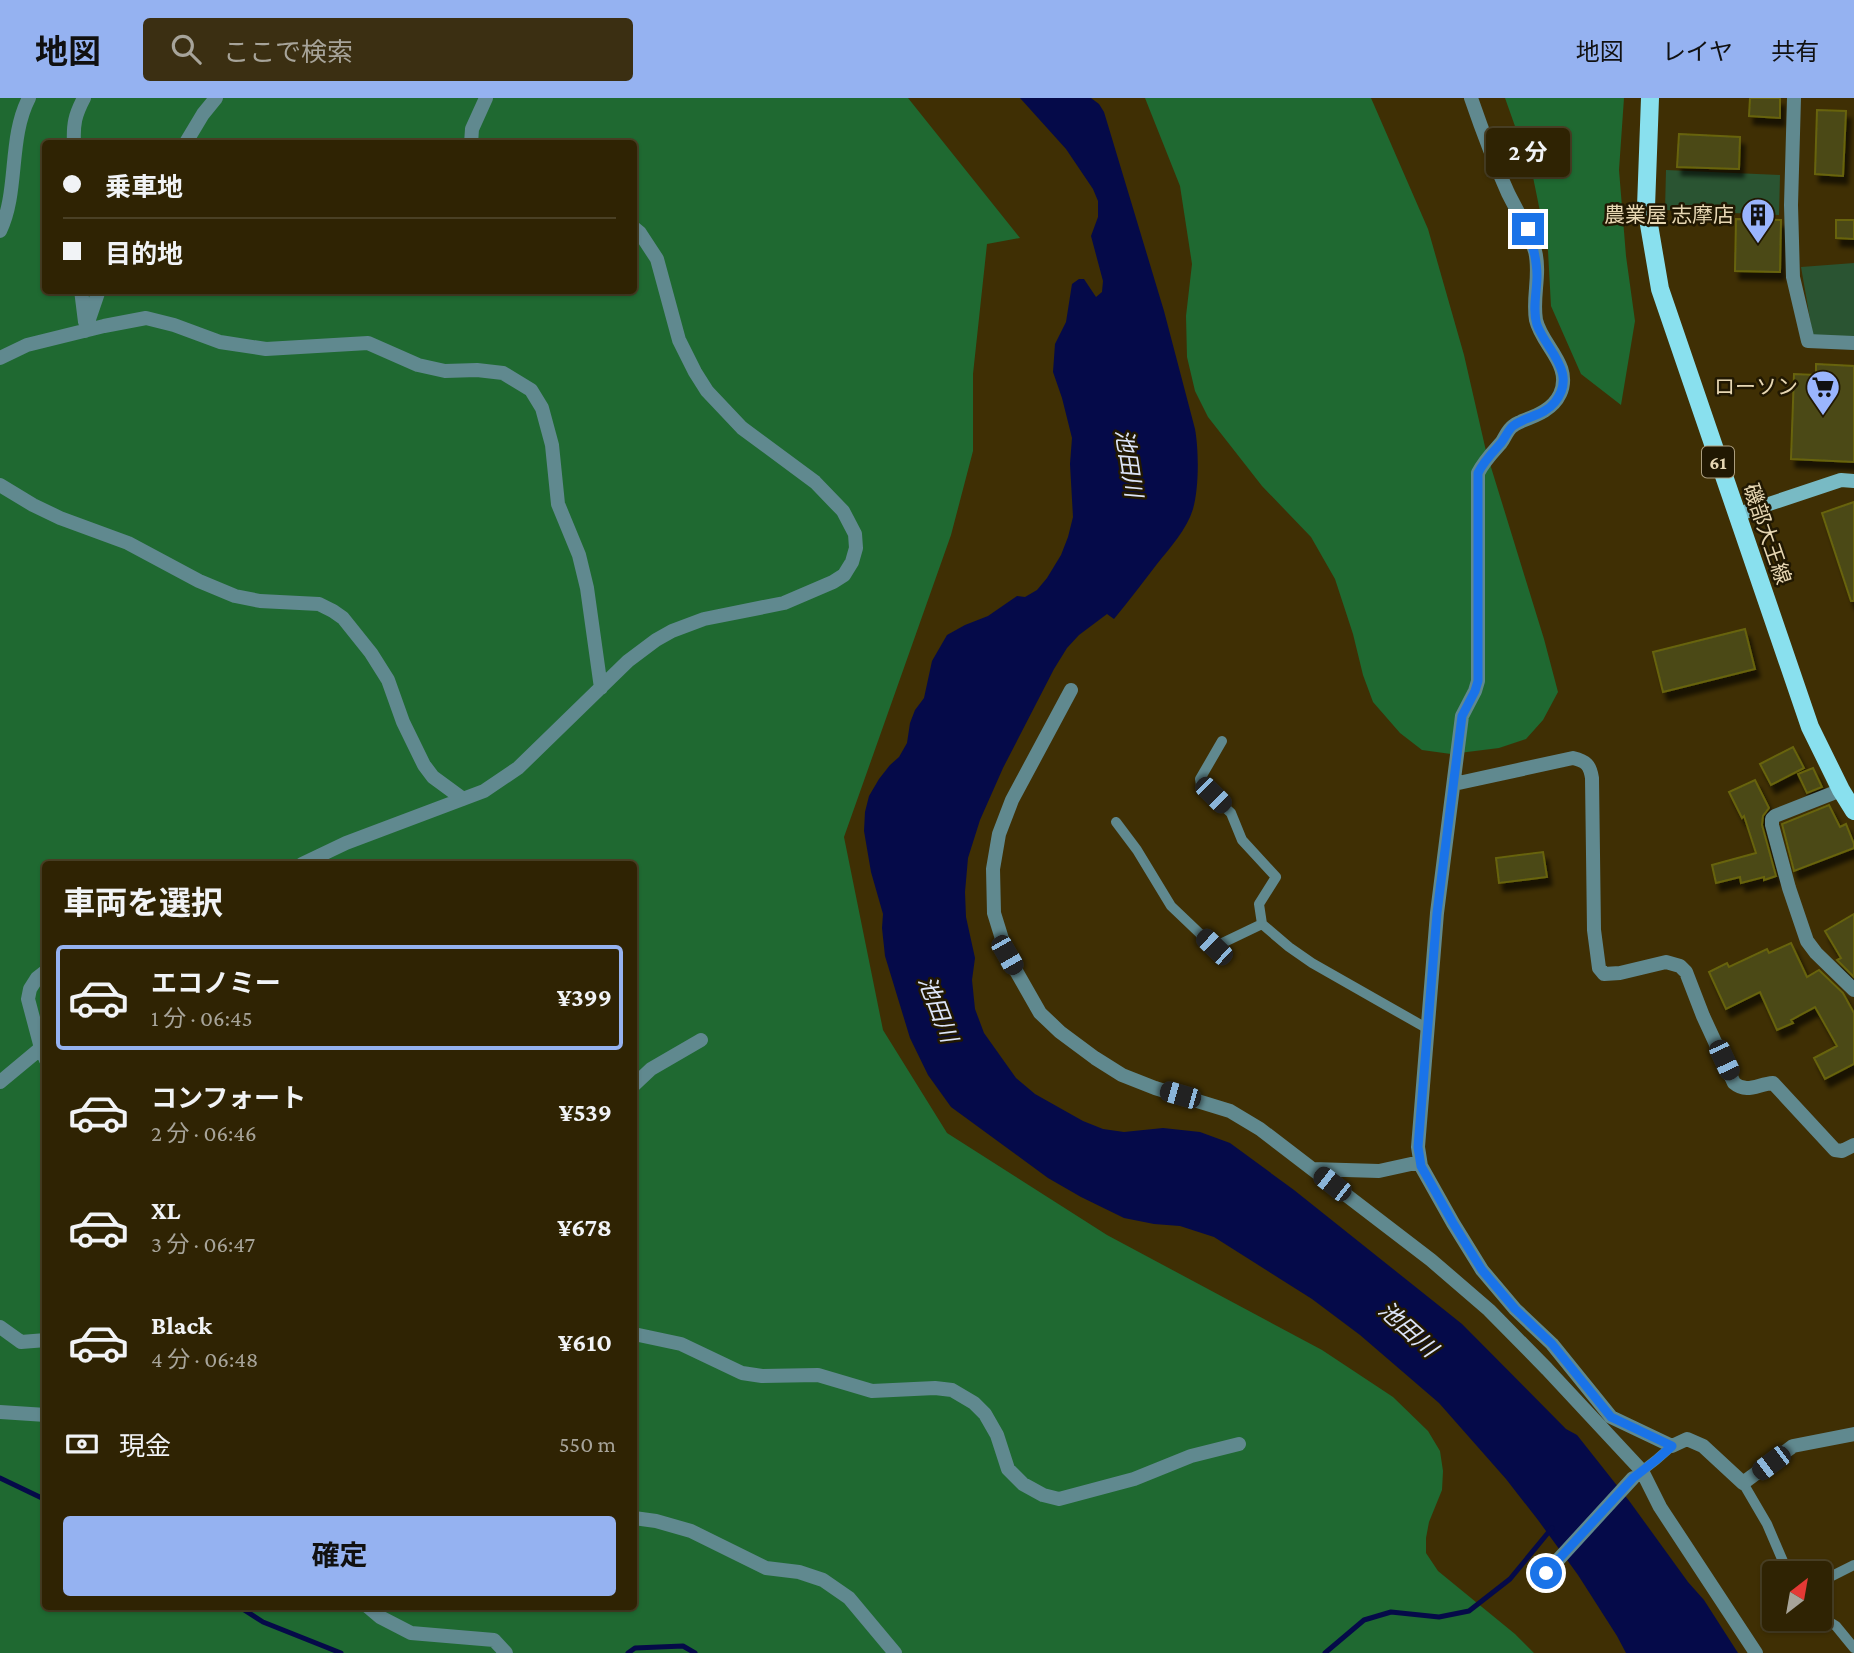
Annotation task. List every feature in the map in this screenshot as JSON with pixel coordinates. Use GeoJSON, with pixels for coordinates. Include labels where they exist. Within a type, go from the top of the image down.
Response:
{"type":"FeatureCollection","features":[{"type":"Feature","properties":{"kind":"main road","name":"磯部大王線"},"geometry":{"type":"LineString","coordinates":[[1650,98],[1646,207],[1660,289],[1810,727],[1854,811]]}},
{"type":"Feature","properties":{"kind":"street"},"geometry":{"type":"LineString","coordinates":[[0,231],[10,190],[22,111],[29,98]]}},
{"type":"Feature","properties":{"kind":"street"},"geometry":{"type":"LineString","coordinates":[[74,140],[76,112],[84,98]]}},
{"type":"Feature","properties":{"kind":"street"},"geometry":{"type":"LineString","coordinates":[[187,140],[216,98]]}},
{"type":"Feature","properties":{"kind":"street"},"geometry":{"type":"LineString","coordinates":[[471,140],[472,129],[486,98]]}},
{"type":"Feature","properties":{"kind":"street"},"geometry":{"type":"LineString","coordinates":[[1471,98],[1487,145],[1509,195],[1528,229],[1536,254],[1537,323],[1561,366],[1563,383],[1555,403],[1542,413],[1510,428],[1478,473],[1478,681],[1462,716],[1437,913],[1418,1147],[1420,1162],[1482,1270],[1515,1309],[1552,1344],[1611,1417],[1672,1446],[1687,1438],[1703,1446],[1743,1483],[1793,1446],[1854,1434]]}},
{"type":"Feature","properties":{"kind":"street"},"geometry":{"type":"LineString","coordinates":[[1794,98],[1791,205],[1793,277],[1808,341],[1854,343]]}},
{"type":"Feature","properties":{"kind":"street"},"geometry":{"type":"LineString","coordinates":[[308,861],[346,843],[484,791],[518,768],[628,660],[672,631],[704,619],[784,603],[833,582],[844,575],[852,562],[856,548],[855,534],[843,512],[816,482],[742,428],[707,391],[679,340],[657,258],[637,230]]}},
{"type":"Feature","properties":{"kind":"street"},"geometry":{"type":"LineString","coordinates":[[81,294],[85,331]]}},
{"type":"Feature","properties":{"kind":"street"},"geometry":{"type":"LineString","coordinates":[[85,331],[98,294]]}},
{"type":"Feature","properties":{"kind":"street"},"geometry":{"type":"LineString","coordinates":[[0,358],[27,345],[146,318],[220,342],[266,349],[368,343],[418,365],[445,371],[477,370],[503,373],[531,390],[541,408],[552,445],[558,504],[579,555],[587,588],[601,688]]}},
{"type":"Feature","properties":{"kind":"street"},"geometry":{"type":"LineString","coordinates":[[1736,515],[1841,480],[1854,481]]}},
{"type":"Feature","properties":{"kind":"street"},"geometry":{"type":"LineString","coordinates":[[0,485],[60,518],[128,542],[199,581],[235,596],[260,601],[319,604],[333,611],[343,618],[371,653],[388,680],[403,722],[424,765],[433,777],[463,799]]}},
{"type":"Feature","properties":{"kind":"street"},"geometry":{"type":"LineString","coordinates":[[1071,690],[1012,800],[999,834],[993,869],[994,913],[1007,955],[1040,1013],[1060,1032],[1122,1075],[1230,1111],[1260,1129],[1431,1260],[1489,1310],[1547,1369],[1637,1474],[1756,1653]]}},
{"type":"Feature","properties":{"kind":"street"},"geometry":{"type":"LineString","coordinates":[[1454,784],[1573,758],[1586,763],[1592,778],[1594,930],[1599,968],[1604,974],[1666,962],[1680,967],[1686,972],[1734,1083],[1747,1090],[1773,1083],[1835,1150],[1842,1151],[1854,1145]]}},
{"type":"Feature","properties":{"kind":"street"},"geometry":{"type":"LineString","coordinates":[[1841,789],[1775,816],[1772,825],[1807,941],[1854,990]]}},
{"type":"Feature","properties":{"kind":"street"},"geometry":{"type":"LineString","coordinates":[[42,974],[30,989],[28,999],[42,1050]]}},
{"type":"Feature","properties":{"kind":"street"},"geometry":{"type":"LineString","coordinates":[[637,1082],[651,1069],[701,1040]]}},
{"type":"Feature","properties":{"kind":"street"},"geometry":{"type":"LineString","coordinates":[[0,1082],[42,1055]]}},
{"type":"Feature","properties":{"kind":"street"},"geometry":{"type":"LineString","coordinates":[[1312,1169],[1379,1171],[1420,1162]]}},
{"type":"Feature","properties":{"kind":"street"},"geometry":{"type":"LineString","coordinates":[[0,1327],[21,1342],[42,1340]]}},
{"type":"Feature","properties":{"kind":"street"},"geometry":{"type":"LineString","coordinates":[[637,1335],[681,1344],[742,1373],[762,1376],[818,1375],[872,1391],[935,1388],[952,1390],[974,1403],[985,1414],[997,1435],[1008,1469],[1023,1484],[1043,1496],[1059,1499],[1134,1479],[1191,1456],[1239,1444]]}},
{"type":"Feature","properties":{"kind":"street"},"geometry":{"type":"LineString","coordinates":[[0,1412],[42,1415]]}},
{"type":"Feature","properties":{"kind":"street"},"geometry":{"type":"LineString","coordinates":[[1546,1573],[1637,1474]]}},
{"type":"Feature","properties":{"kind":"street"},"geometry":{"type":"LineString","coordinates":[[637,1518],[691,1531],[766,1568],[799,1572],[822,1580],[849,1598],[895,1653]]}},
{"type":"Feature","properties":{"kind":"street"},"geometry":{"type":"LineString","coordinates":[[372,1610],[411,1633],[494,1640],[506,1653]]}},
{"type":"Feature","properties":{"kind":"lane"},"geometry":{"type":"LineString","coordinates":[[1222,741],[1200,779],[1201,785],[1231,813],[1242,840],[1276,877],[1259,904],[1262,924],[1312,962],[1428,1029]]}},
{"type":"Feature","properties":{"kind":"lane"},"geometry":{"type":"LineString","coordinates":[[1116,822],[1137,850],[1171,906],[1214,947],[1262,924]]}},
{"type":"Feature","properties":{"kind":"lane"},"geometry":{"type":"LineString","coordinates":[[1637,1474],[1672,1446]]}},
{"type":"Feature","properties":{"kind":"lane"},"geometry":{"type":"LineString","coordinates":[[1743,1483],[1767,1524],[1783,1561]]}},
{"type":"Feature","properties":{"kind":"lane"},"geometry":{"type":"LineString","coordinates":[[1832,1576],[1854,1565]]}},
{"type":"Feature","properties":{"kind":"lane"},"geometry":{"type":"LineString","coordinates":[[1832,1624],[1854,1648]]}},
{"type":"Feature","properties":{"kind":"green space"},"geometry":{"type":"Polygon","coordinates":[[[0,98],[908,98],[1020,238],[987,244],[973,374],[973,451],[951,535],[844,837],[883,1030],[947,1133],[1107,1235],[1322,1350],[1393,1397],[1428,1431],[1440,1451],[1442,1490],[1429,1522],[1426,1553],[1438,1571],[1515,1634],[1534,1653],[0,1653],[0,98]]]}},
{"type":"Feature","properties":{"kind":"green space"},"geometry":{"type":"Polygon","coordinates":[[[1145,98],[1371,98],[1428,229],[1464,355],[1486,451],[1558,692],[1543,720],[1526,739],[1499,748],[1451,754],[1422,750],[1400,733],[1373,702],[1335,579],[1311,537],[1262,486],[1208,417],[1195,391],[1187,357],[1186,316],[1192,264],[1180,186],[1145,98]]]}},
{"type":"Feature","properties":{"kind":"green space"},"geometry":{"type":"Polygon","coordinates":[[[1505,98],[1624,98],[1619,170],[1626,256],[1635,321],[1621,405],[1581,374],[1551,306],[1548,251],[1533,177],[1505,98]]]}},
{"type":"Feature","properties":{"kind":"green space"},"geometry":{"type":"Polygon","coordinates":[[[1666,170],[1780,175],[1779,215],[1665,210],[1666,170]]]}},
{"type":"Feature","properties":{"kind":"green space"},"geometry":{"type":"Polygon","coordinates":[[[1854,263],[1854,339],[1813,336],[1801,267],[1854,263]]]}},
{"type":"Feature","properties":{"kind":"water","name":"池田川"},"geometry":{"type":"Polygon","coordinates":[[[1020,98],[1091,98],[1104,112],[1164,311],[1195,429],[1198,469],[1193,509],[1182,531],[1114,619],[1107,614],[1079,635],[1067,648],[1003,768],[980,820],[968,858],[965,892],[966,917],[975,958],[972,980],[975,1009],[984,1033],[1016,1078],[1035,1094],[1083,1121],[1103,1129],[1124,1132],[1163,1128],[1200,1132],[1230,1143],[1294,1190],[1462,1324],[1566,1429],[1577,1435],[1704,1600],[1738,1653],[1626,1653],[1578,1575],[1506,1479],[1439,1403],[1360,1335],[1312,1299],[1214,1237],[1180,1226],[1124,1218],[1048,1178],[951,1107],[928,1075],[910,1038],[885,956],[883,914],[871,872],[864,831],[869,796],[907,743],[910,723],[924,698],[932,661],[947,635],[988,616],[1017,596],[1025,597],[1037,590],[1061,555],[1073,517],[1070,464],[1072,438],[1053,372],[1055,344],[1066,322],[1072,284],[1084,279],[1096,297],[1102,292],[1103,281],[1091,236],[1098,217],[1098,201],[1093,189],[1066,149],[1020,98]]]}},
{"type":"Feature","properties":{"kind":"building"},"geometry":{"type":"Polygon","coordinates":[[[1750,98],[1780,98],[1780,118],[1749,116],[1750,98]]]}},
{"type":"Feature","properties":{"kind":"building"},"geometry":{"type":"Polygon","coordinates":[[[1817,110],[1846,111],[1843,176],[1815,174],[1817,110]]]}},
{"type":"Feature","properties":{"kind":"building"},"geometry":{"type":"Polygon","coordinates":[[[1679,134],[1740,137],[1739,169],[1677,167],[1679,134]]]}},
{"type":"Feature","properties":{"kind":"building","name":"農業屋 志摩店"},"geometry":{"type":"Polygon","coordinates":[[[1736,219],[1781,220],[1780,272],[1735,271],[1736,219]]]}},
{"type":"Feature","properties":{"kind":"building"},"geometry":{"type":"Polygon","coordinates":[[[1836,220],[1854,220],[1854,239],[1836,238],[1836,220]]]}},
{"type":"Feature","properties":{"kind":"building","name":"ローソン"},"geometry":{"type":"Polygon","coordinates":[[[1816,364],[1854,366],[1854,462],[1791,459],[1794,374],[1816,375],[1816,364]]]}},
{"type":"Feature","properties":{"kind":"building"},"geometry":{"type":"Polygon","coordinates":[[[1854,502],[1854,601],[1851,601],[1822,513],[1854,502]]]}},
{"type":"Feature","properties":{"kind":"building"},"geometry":{"type":"Polygon","coordinates":[[[1745,629],[1755,669],[1663,692],[1653,652],[1745,629]]]}},
{"type":"Feature","properties":{"kind":"building"},"geometry":{"type":"Polygon","coordinates":[[[1793,747],[1804,768],[1771,785],[1760,764],[1793,747]]]}},
{"type":"Feature","properties":{"kind":"building"},"geometry":{"type":"Polygon","coordinates":[[[1813,768],[1822,787],[1807,793],[1798,774],[1813,768]]]}},
{"type":"Feature","properties":{"kind":"building"},"geometry":{"type":"Polygon","coordinates":[[[1755,780],[1769,808],[1763,816],[1762,825],[1776,876],[1741,883],[1740,877],[1716,883],[1712,865],[1756,853],[1744,816],[1742,818],[1729,792],[1755,780]]]}},
{"type":"Feature","properties":{"kind":"building"},"geometry":{"type":"Polygon","coordinates":[[[1829,805],[1840,827],[1846,824],[1854,848],[1794,871],[1782,824],[1829,805]]]}},
{"type":"Feature","properties":{"kind":"building"},"geometry":{"type":"Polygon","coordinates":[[[1543,852],[1547,877],[1499,883],[1496,858],[1543,852]]]}},
{"type":"Feature","properties":{"kind":"building"},"geometry":{"type":"Polygon","coordinates":[[[1854,914],[1854,977],[1837,960],[1841,958],[1825,931],[1854,914]]]}},
{"type":"Feature","properties":{"kind":"building"},"geometry":{"type":"Polygon","coordinates":[[[1791,943],[1807,977],[1819,970],[1843,993],[1854,1013],[1854,1064],[1825,1079],[1814,1058],[1837,1046],[1815,1007],[1791,1020],[1793,1023],[1777,1030],[1760,992],[1726,1009],[1709,972],[1727,963],[1729,967],[1767,949],[1769,953],[1791,943]]]}},
{"type":"Feature","properties":{"kind":"waterway"},"geometry":{"type":"LineString","coordinates":[[0,1478],[42,1498]]}},
{"type":"Feature","properties":{"kind":"waterway"},"geometry":{"type":"LineString","coordinates":[[1325,1653],[1364,1620],[1391,1612],[1439,1617],[1469,1611],[1510,1579],[1552,1528]]}},
{"type":"Feature","properties":{"kind":"waterway"},"geometry":{"type":"LineString","coordinates":[[244,1610],[263,1622],[341,1653]]}},
{"type":"Feature","properties":{"kind":"waterway"},"geometry":{"type":"LineString","coordinates":[[628,1653],[635,1648],[683,1646],[695,1653]]}},
{"type":"Feature","properties":{"kind":"place","name":"農業屋 志摩店"},"geometry":{"type":"Point","coordinates":[1758,245]}},
{"type":"Feature","properties":{"kind":"place","name":"ローソン"},"geometry":{"type":"Point","coordinates":[1823,417]}},
{"type":"Feature","properties":{"kind":"route"},"geometry":{"type":"LineString","coordinates":[[1528,229],[1536,254],[1537,323],[1561,366],[1563,383],[1555,403],[1542,413],[1510,428],[1478,473],[1478,681],[1462,716],[1437,913],[1418,1147],[1421,1166],[1453,1223],[1482,1270],[1515,1309],[1552,1344],[1611,1417],[1672,1446],[1633,1478],[1546,1573]]}}]}
